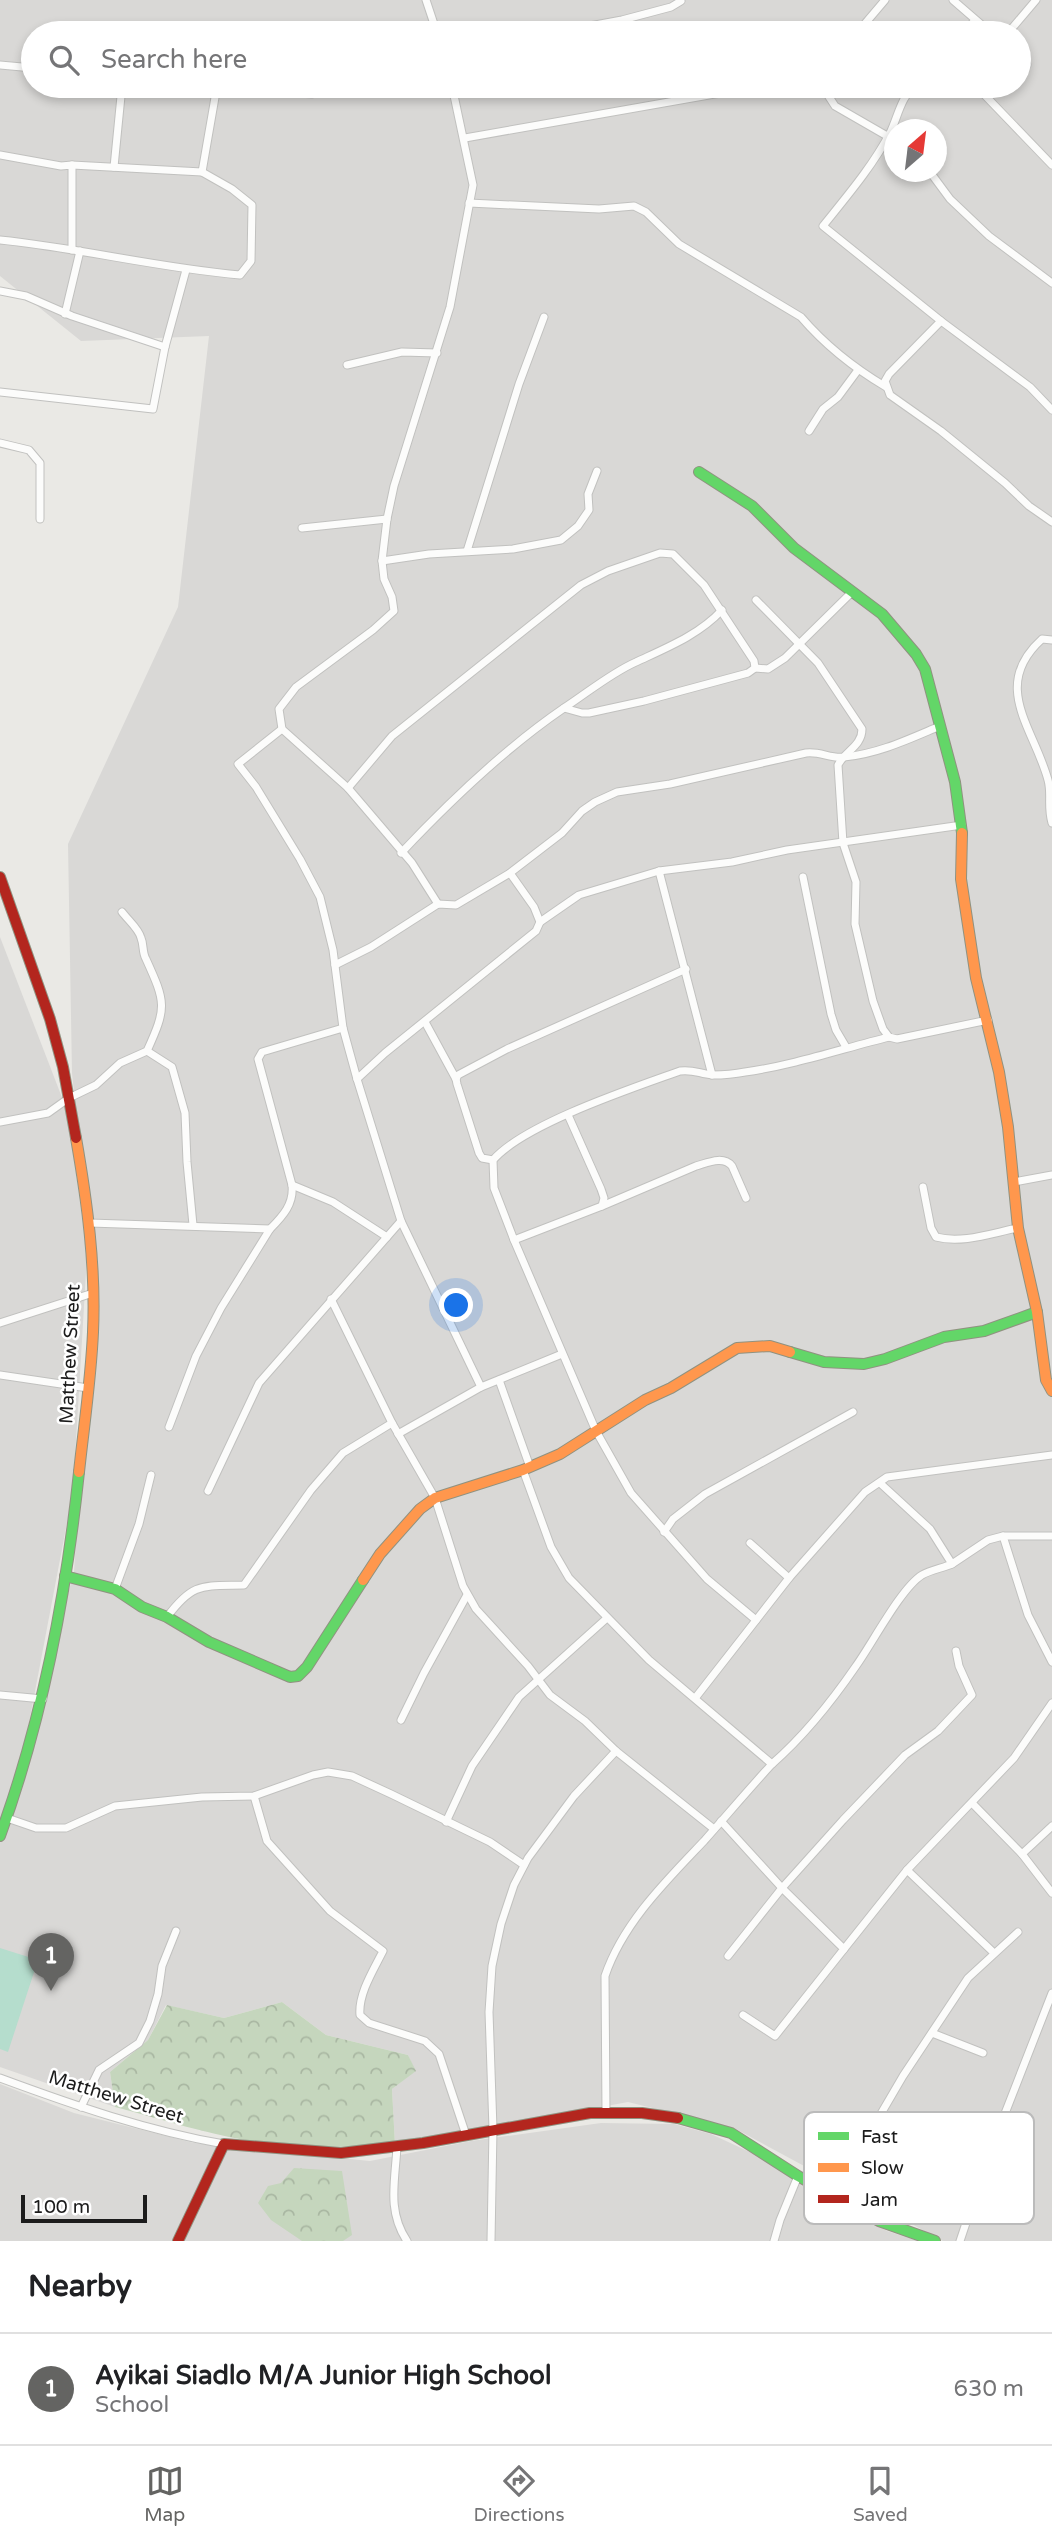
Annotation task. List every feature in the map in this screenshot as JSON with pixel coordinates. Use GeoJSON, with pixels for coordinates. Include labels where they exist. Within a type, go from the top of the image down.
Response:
{"type":"FeatureCollection","features":[{"type":"Feature","properties":{"kind":"street"},"geometry":{"type":"LineString","coordinates":[[426,0],[433,21]]}},
{"type":"Feature","properties":{"kind":"street"},"geometry":{"type":"LineString","coordinates":[[867,21],[885,0]]}},
{"type":"Feature","properties":{"kind":"street"},"geometry":{"type":"LineString","coordinates":[[953,0],[975,20]]}},
{"type":"Feature","properties":{"kind":"street"},"geometry":{"type":"LineString","coordinates":[[1018,21],[1035,0]]}},
{"type":"Feature","properties":{"kind":"street"},"geometry":{"type":"LineString","coordinates":[[617,21],[671,7],[681,1]]}},
{"type":"Feature","properties":{"kind":"street"},"geometry":{"type":"LineString","coordinates":[[0,65],[21,67]]}},
{"type":"Feature","properties":{"kind":"street"},"geometry":{"type":"LineString","coordinates":[[114,167],[121,98]]}},
{"type":"Feature","properties":{"kind":"street"},"geometry":{"type":"LineString","coordinates":[[202,172],[214,98]]}},
{"type":"Feature","properties":{"kind":"street"},"geometry":{"type":"LineString","coordinates":[[438,904],[412,863],[348,788],[282,729],[279,709],[296,687],[373,630],[394,611],[392,597],[384,579],[382,561],[387,519],[394,486],[450,307],[473,185],[455,98]]}},
{"type":"Feature","properties":{"kind":"street"},"geometry":{"type":"LineString","coordinates":[[465,138],[692,98]]}},
{"type":"Feature","properties":{"kind":"street"},"geometry":{"type":"LineString","coordinates":[[830,98],[835,106],[884,133]]}},
{"type":"Feature","properties":{"kind":"street"},"geometry":{"type":"LineString","coordinates":[[898,119],[905,98]]}},
{"type":"Feature","properties":{"kind":"street"},"geometry":{"type":"LineString","coordinates":[[987,98],[1052,165]]}},
{"type":"Feature","properties":{"kind":"street"},"geometry":{"type":"LineString","coordinates":[[884,148],[823,226],[941,321],[1030,387],[1052,410]]}},
{"type":"Feature","properties":{"kind":"street"},"geometry":{"type":"LineString","coordinates":[[0,155],[61,166],[202,172],[232,189],[252,205],[251,261],[240,275],[187,270],[143,260],[0,240]]}},
{"type":"Feature","properties":{"kind":"street"},"geometry":{"type":"LineString","coordinates":[[65,314],[76,251],[72,165]]}},
{"type":"Feature","properties":{"kind":"street"},"geometry":{"type":"LineString","coordinates":[[937,182],[950,199],[989,236],[1052,283]]}},
{"type":"Feature","properties":{"kind":"street"},"geometry":{"type":"LineString","coordinates":[[469,202],[599,209],[634,206],[646,212],[679,244],[801,317],[816,334],[858,370],[886,387]]}},
{"type":"Feature","properties":{"kind":"street"},"geometry":{"type":"LineString","coordinates":[[0,392],[153,410],[165,348],[187,270]]}},
{"type":"Feature","properties":{"kind":"street"},"geometry":{"type":"LineString","coordinates":[[0,291],[26,296],[65,314],[165,348]]}},
{"type":"Feature","properties":{"kind":"street"},"geometry":{"type":"LineString","coordinates":[[467,551],[519,384],[544,317]]}},
{"type":"Feature","properties":{"kind":"street"},"geometry":{"type":"LineString","coordinates":[[941,321],[885,381],[890,395],[941,431],[1029,506],[1052,522]]}},
{"type":"Feature","properties":{"kind":"street"},"geometry":{"type":"LineString","coordinates":[[347,365],[402,352],[437,353]]}},
{"type":"Feature","properties":{"kind":"street"},"geometry":{"type":"LineString","coordinates":[[809,431],[823,409],[838,397],[858,370]]}},
{"type":"Feature","properties":{"kind":"street"},"geometry":{"type":"LineString","coordinates":[[0,443],[29,450],[40,463],[40,519]]}},
{"type":"Feature","properties":{"kind":"street"},"geometry":{"type":"LineString","coordinates":[[382,561],[429,554],[513,549],[561,540],[578,526],[589,510],[588,494],[597,471]]}},
{"type":"Feature","properties":{"kind":"street"},"geometry":{"type":"LineString","coordinates":[[699,472],[751,506],[793,548],[882,614],[916,654],[925,669],[955,782],[962,825],[961,879],[976,978],[988,1020],[1006,1116],[1018,1228],[1037,1312],[1046,1380],[1052,1391]]}},
{"type":"Feature","properties":{"kind":"street"},"geometry":{"type":"LineString","coordinates":[[302,528],[387,519]]}},
{"type":"Feature","properties":{"kind":"street"},"geometry":{"type":"LineString","coordinates":[[348,788],[393,736],[581,585],[608,571],[660,553],[673,554],[704,585],[754,661],[755,668]]}},
{"type":"Feature","properties":{"kind":"street"},"geometry":{"type":"LineString","coordinates":[[564,708],[589,713],[738,676],[755,668],[768,669],[785,658],[852,592]]}},
{"type":"Feature","properties":{"kind":"street"},"geometry":{"type":"LineString","coordinates":[[756,600],[818,663],[862,729],[860,740],[841,758],[838,765],[843,843],[856,882],[855,924],[873,1001],[883,1029],[889,1037]]}},
{"type":"Feature","properties":{"kind":"street"},"geometry":{"type":"LineString","coordinates":[[401,853],[441,810],[520,740],[634,663],[674,645],[713,620],[722,610]]}},
{"type":"Feature","properties":{"kind":"street"},"geometry":{"type":"LineString","coordinates":[[1052,640],[1042,639],[1031,649],[1016,680],[1022,712],[1048,779],[1048,808],[1052,823]]}},
{"type":"Feature","properties":{"kind":"street"},"geometry":{"type":"LineString","coordinates":[[335,965],[399,930],[438,904],[456,905],[510,873],[562,833],[582,811],[617,792],[670,784],[816,751],[841,758],[882,750],[940,726]]}},
{"type":"Feature","properties":{"kind":"street"},"geometry":{"type":"LineString","coordinates":[[282,729],[238,764],[256,787],[320,897],[335,965],[343,1028],[401,1221],[481,1387]]}},
{"type":"Feature","properties":{"kind":"street"},"geometry":{"type":"LineString","coordinates":[[357,1079],[385,1053],[526,940],[536,931],[540,922],[579,895],[659,870],[732,863],[787,850],[962,825]]}},
{"type":"Feature","properties":{"kind":"street"},"geometry":{"type":"LineString","coordinates":[[659,870],[712,1074]]}},
{"type":"Feature","properties":{"kind":"street"},"geometry":{"type":"LineString","coordinates":[[510,873],[534,907],[540,922]]}},
{"type":"Feature","properties":{"kind":"street","name":"Matthew Street"},"geometry":{"type":"LineString","coordinates":[[0,877],[52,1023],[69,1098],[90,1223],[94,1326],[65,1576],[43,1699],[34,1738],[0,1836]]}},
{"type":"Feature","properties":{"kind":"street"},"geometry":{"type":"LineString","coordinates":[[803,877],[831,1014],[846,1047]]}},
{"type":"Feature","properties":{"kind":"street"},"geometry":{"type":"LineString","coordinates":[[0,1122],[48,1113],[69,1098],[96,1085],[120,1063],[147,1051],[161,1020],[163,1000],[144,956],[141,936],[122,912]]}},
{"type":"Feature","properties":{"kind":"street"},"geometry":{"type":"LineString","coordinates":[[456,1079],[507,1049],[686,969]]}},
{"type":"Feature","properties":{"kind":"street"},"geometry":{"type":"LineString","coordinates":[[756,1619],[707,1579],[631,1493],[596,1431],[514,1240],[494,1188],[493,1160],[509,1145],[568,1115],[680,1070],[693,1069],[712,1074],[745,1072],[799,1059],[812,1060],[846,1047],[889,1037],[897,1039],[988,1020]]}},
{"type":"Feature","properties":{"kind":"street"},"geometry":{"type":"LineString","coordinates":[[425,1022],[456,1079],[478,1153],[482,1158],[493,1160]]}},
{"type":"Feature","properties":{"kind":"street"},"geometry":{"type":"LineString","coordinates":[[169,1427],[196,1356],[221,1308],[270,1229],[282,1217],[293,1198],[292,1185],[258,1059],[262,1052],[343,1028]]}},
{"type":"Feature","properties":{"kind":"street"},"geometry":{"type":"LineString","coordinates":[[147,1051],[172,1067],[185,1113],[193,1225]]}},
{"type":"Feature","properties":{"kind":"street"},"geometry":{"type":"LineString","coordinates":[[568,1115],[601,1189],[604,1198],[602,1206]]}},
{"type":"Feature","properties":{"kind":"street"},"geometry":{"type":"LineString","coordinates":[[514,1240],[696,1167],[723,1160],[732,1166],[746,1198]]}},
{"type":"Feature","properties":{"kind":"street"},"geometry":{"type":"LineString","coordinates":[[1014,1182],[1052,1175]]}},
{"type":"Feature","properties":{"kind":"street"},"geometry":{"type":"LineString","coordinates":[[292,1185],[333,1202],[387,1237]]}},
{"type":"Feature","properties":{"kind":"street"},"geometry":{"type":"LineString","coordinates":[[923,1186],[931,1228],[936,1237],[947,1240],[971,1238],[1018,1228]]}},
{"type":"Feature","properties":{"kind":"street"},"geometry":{"type":"LineString","coordinates":[[208,1492],[259,1383],[401,1221]]}},
{"type":"Feature","properties":{"kind":"street"},"geometry":{"type":"LineString","coordinates":[[90,1223],[270,1229]]}},
{"type":"Feature","properties":{"kind":"street"},"geometry":{"type":"LineString","coordinates":[[0,1323],[93,1293]]}},
{"type":"Feature","properties":{"kind":"street"},"geometry":{"type":"LineString","coordinates":[[331,1299],[392,1423],[435,1498],[467,1595],[481,1616],[550,1695],[714,1829]]}},
{"type":"Feature","properties":{"kind":"street"},"geometry":{"type":"LineString","coordinates":[[65,1576],[115,1589],[142,1607],[167,1617],[209,1642],[290,1677],[298,1676],[307,1667],[380,1554],[419,1509],[435,1498],[560,1454],[737,1348],[770,1346],[824,1362],[864,1364],[944,1337],[984,1331],[1037,1312]]}},
{"type":"Feature","properties":{"kind":"street"},"geometry":{"type":"LineString","coordinates":[[398,1434],[481,1387],[562,1354]]}},
{"type":"Feature","properties":{"kind":"street"},"geometry":{"type":"LineString","coordinates":[[0,1375],[88,1388]]}},
{"type":"Feature","properties":{"kind":"street"},"geometry":{"type":"LineString","coordinates":[[499,1380],[551,1547],[569,1578],[649,1660],[772,1764]]}},
{"type":"Feature","properties":{"kind":"street"},"geometry":{"type":"LineString","coordinates":[[664,1532],[673,1519],[705,1494],[853,1412]]}},
{"type":"Feature","properties":{"kind":"street"},"geometry":{"type":"LineString","coordinates":[[167,1617],[188,1592],[209,1586],[244,1585],[311,1490],[342,1454],[392,1423]]}},
{"type":"Feature","properties":{"kind":"street"},"geometry":{"type":"LineString","coordinates":[[696,1697],[789,1578],[865,1492],[887,1477],[1052,1455]]}},
{"type":"Feature","properties":{"kind":"street"},"geometry":{"type":"LineString","coordinates":[[115,1589],[139,1524],[151,1475]]}},
{"type":"Feature","properties":{"kind":"street"},"geometry":{"type":"LineString","coordinates":[[880,1483],[930,1529],[952,1564]]}},
{"type":"Feature","properties":{"kind":"street"},"geometry":{"type":"LineString","coordinates":[[1003,1536],[1028,1615],[1052,1662]]}},
{"type":"Feature","properties":{"kind":"street"},"geometry":{"type":"LineString","coordinates":[[606,2113],[605,1976],[610,1961],[653,1896],[772,1764],[790,1748],[856,1667],[889,1615],[920,1576],[952,1564],[988,1540],[1003,1536],[1052,1536]]}},
{"type":"Feature","properties":{"kind":"street"},"geometry":{"type":"LineString","coordinates":[[750,1543],[789,1578]]}},
{"type":"Feature","properties":{"kind":"street"},"geometry":{"type":"LineString","coordinates":[[401,1720],[467,1595]]}},
{"type":"Feature","properties":{"kind":"street"},"geometry":{"type":"LineString","coordinates":[[446,1822],[472,1766],[519,1697],[607,1618]]}},
{"type":"Feature","properties":{"kind":"street"},"geometry":{"type":"LineString","coordinates":[[729,1956],[782,1888],[905,1755],[938,1731],[972,1695],[959,1667],[956,1651]]}},
{"type":"Feature","properties":{"kind":"street"},"geometry":{"type":"LineString","coordinates":[[0,1695],[43,1699]]}},
{"type":"Feature","properties":{"kind":"street"},"geometry":{"type":"LineString","coordinates":[[743,2015],[775,2036],[907,1870],[1014,1758],[1052,1703]]}},
{"type":"Feature","properties":{"kind":"street"},"geometry":{"type":"LineString","coordinates":[[491,2241],[493,2129],[489,2012],[492,1966],[501,1924],[524,1865],[574,1796],[616,1751]]}},
{"type":"Feature","properties":{"kind":"street"},"geometry":{"type":"LineString","coordinates":[[7,1818],[36,1828],[65,1828],[115,1806],[202,1797],[254,1796],[328,1772],[352,1776],[490,1842],[524,1865]]}},
{"type":"Feature","properties":{"kind":"street"},"geometry":{"type":"LineString","coordinates":[[254,1796],[267,1841],[274,1850],[330,1911],[383,1951],[370,1978],[359,2009],[360,2015],[369,2023],[425,2041],[439,2054],[466,2135]]}},
{"type":"Feature","properties":{"kind":"street"},"geometry":{"type":"LineString","coordinates":[[972,1803],[1022,1854],[1052,1893]]}},
{"type":"Feature","properties":{"kind":"street"},"geometry":{"type":"LineString","coordinates":[[721,1821],[782,1888],[844,1949]]}},
{"type":"Feature","properties":{"kind":"street"},"geometry":{"type":"LineString","coordinates":[[1022,1854],[1052,1826]]}},
{"type":"Feature","properties":{"kind":"street"},"geometry":{"type":"LineString","coordinates":[[907,1870],[994,1953]]}},
{"type":"Feature","properties":{"kind":"street"},"geometry":{"type":"LineString","coordinates":[[81,2107],[99,2070],[139,2043],[150,2021],[162,1966],[176,1931]]}},
{"type":"Feature","properties":{"kind":"street"},"geometry":{"type":"LineString","coordinates":[[882,2112],[968,1978],[1018,1932]]}},
{"type":"Feature","properties":{"kind":"street"},"geometry":{"type":"LineString","coordinates":[[1006,2112],[1052,1993]]}},
{"type":"Feature","properties":{"kind":"street"},"geometry":{"type":"LineString","coordinates":[[932,2033],[983,2053]]}},
{"type":"Feature","properties":{"kind":"street","name":"Matthew Street"},"geometry":{"type":"LineString","coordinates":[[0,2078],[81,2107],[199,2140],[224,2144]]}},
{"type":"Feature","properties":{"kind":"street"},"geometry":{"type":"LineString","coordinates":[[178,2241],[224,2144],[341,2153],[397,2147],[576,2114],[642,2113],[691,2120],[732,2133],[804,2179]]}},
{"type":"Feature","properties":{"kind":"street"},"geometry":{"type":"LineString","coordinates":[[397,2147],[394,2213],[398,2227],[407,2241]]}},
{"type":"Feature","properties":{"kind":"street"},"geometry":{"type":"LineString","coordinates":[[774,2241],[798,2176]]}},
{"type":"Feature","properties":{"kind":"street"},"geometry":{"type":"LineString","coordinates":[[887,2224],[935,2241]]}},
{"type":"Feature","properties":{"kind":"street"},"geometry":{"type":"LineString","coordinates":[[960,2241],[966,2224]]}},
{"type":"Feature","properties":{"kind":"shaded area"},"geometry":{"type":"Polygon","coordinates":[[[0,0],[1052,0],[1052,2241],[943,2241],[912,2224],[1034,2224],[1034,2112],[804,2112],[804,2166],[734,2128],[628,2102],[395,2145],[392,2089],[415,2071],[408,2055],[326,2035],[282,2002],[224,2018],[166,2005],[148,2040],[110,2072],[115,2107],[0,2067],[0,1843],[74,1572],[92,1261],[72,1073],[68,844],[178,607],[209,336],[81,341],[0,276],[0,0]]]}},
{"type":"Feature","properties":{"kind":"shaded area"},"geometry":{"type":"Polygon","coordinates":[[[0,937],[68,1113],[87,1256],[73,1491],[29,1723],[16,1778],[0,1824],[0,937]]]}},
{"type":"Feature","properties":{"kind":"shaded area"},"geometry":{"type":"Polygon","coordinates":[[[0,2084],[74,2113],[194,2143],[370,2161],[471,2141],[601,2123],[674,2124],[711,2134],[754,2154],[804,2185],[804,2224],[874,2224],[918,2241],[0,2241],[0,2084]]]}},
{"type":"Feature","properties":{"kind":"green space"},"geometry":{"type":"Polygon","coordinates":[[[0,1948],[38,1960],[8,2052],[0,2049],[0,1948]]]}},
{"type":"Feature","properties":{"kind":"green space"},"geometry":{"type":"Polygon","coordinates":[[[282,2002],[326,2035],[408,2055],[416,2071],[392,2089],[395,2145],[312,2146],[249,2141],[115,2107],[110,2072],[148,2040],[167,2005],[224,2018],[282,2002]]]}},
{"type":"Feature","properties":{"kind":"green space"},"geometry":{"type":"Polygon","coordinates":[[[294,2168],[342,2171],[352,2235],[343,2241],[302,2241],[271,2220],[258,2203],[268,2186],[281,2183],[294,2168]]]}},
{"type":"Feature","properties":{"kind":"traffic: fast"},"geometry":{"type":"LineString","coordinates":[[699,472],[752,506],[794,548],[882,614],[916,654],[925,669],[955,782],[962,833]]}},
{"type":"Feature","properties":{"kind":"traffic: fast"},"geometry":{"type":"LineString","coordinates":[[790,1352],[824,1362],[864,1364],[944,1337],[984,1331],[1037,1312]]}},
{"type":"Feature","properties":{"kind":"traffic: fast"},"geometry":{"type":"LineString","coordinates":[[0,1836],[29,1747],[51,1657],[79,1472]]}},
{"type":"Feature","properties":{"kind":"traffic: fast"},"geometry":{"type":"LineString","coordinates":[[65,1576],[115,1589],[142,1607],[167,1617],[209,1642],[290,1677],[298,1676],[307,1667],[363,1580]]}},
{"type":"Feature","properties":{"kind":"traffic: fast"},"geometry":{"type":"LineString","coordinates":[[678,2118],[731,2133],[804,2179]]}},
{"type":"Feature","properties":{"kind":"traffic: fast"},"geometry":{"type":"LineString","coordinates":[[887,2224],[935,2241]]}},
{"type":"Feature","properties":{"kind":"traffic: slow"},"geometry":{"type":"LineString","coordinates":[[962,833],[961,879],[976,978],[999,1072],[1008,1127],[1018,1228],[1037,1312],[1046,1380],[1052,1391]]}},
{"type":"Feature","properties":{"kind":"traffic: slow"},"geometry":{"type":"LineString","coordinates":[[76,1138],[90,1234],[94,1308],[91,1367],[79,1472]]}},
{"type":"Feature","properties":{"kind":"traffic: slow"},"geometry":{"type":"LineString","coordinates":[[363,1580],[380,1554],[420,1509],[435,1498],[523,1470],[560,1454],[645,1400],[671,1388],[737,1348],[770,1346],[790,1352]]}},
{"type":"Feature","properties":{"kind":"traffic: jam"},"geometry":{"type":"LineString","coordinates":[[0,877],[50,1019],[63,1067],[76,1138]]}},
{"type":"Feature","properties":{"kind":"traffic: jam"},"geometry":{"type":"LineString","coordinates":[[178,2241],[224,2144],[341,2153],[423,2143],[590,2113],[642,2113],[678,2118]]}},
{"type":"Feature","properties":{"kind":"place","name":"Ayikai Siadlo M/A Junior High School"},"geometry":{"type":"Point","coordinates":[51,1991]}}]}
